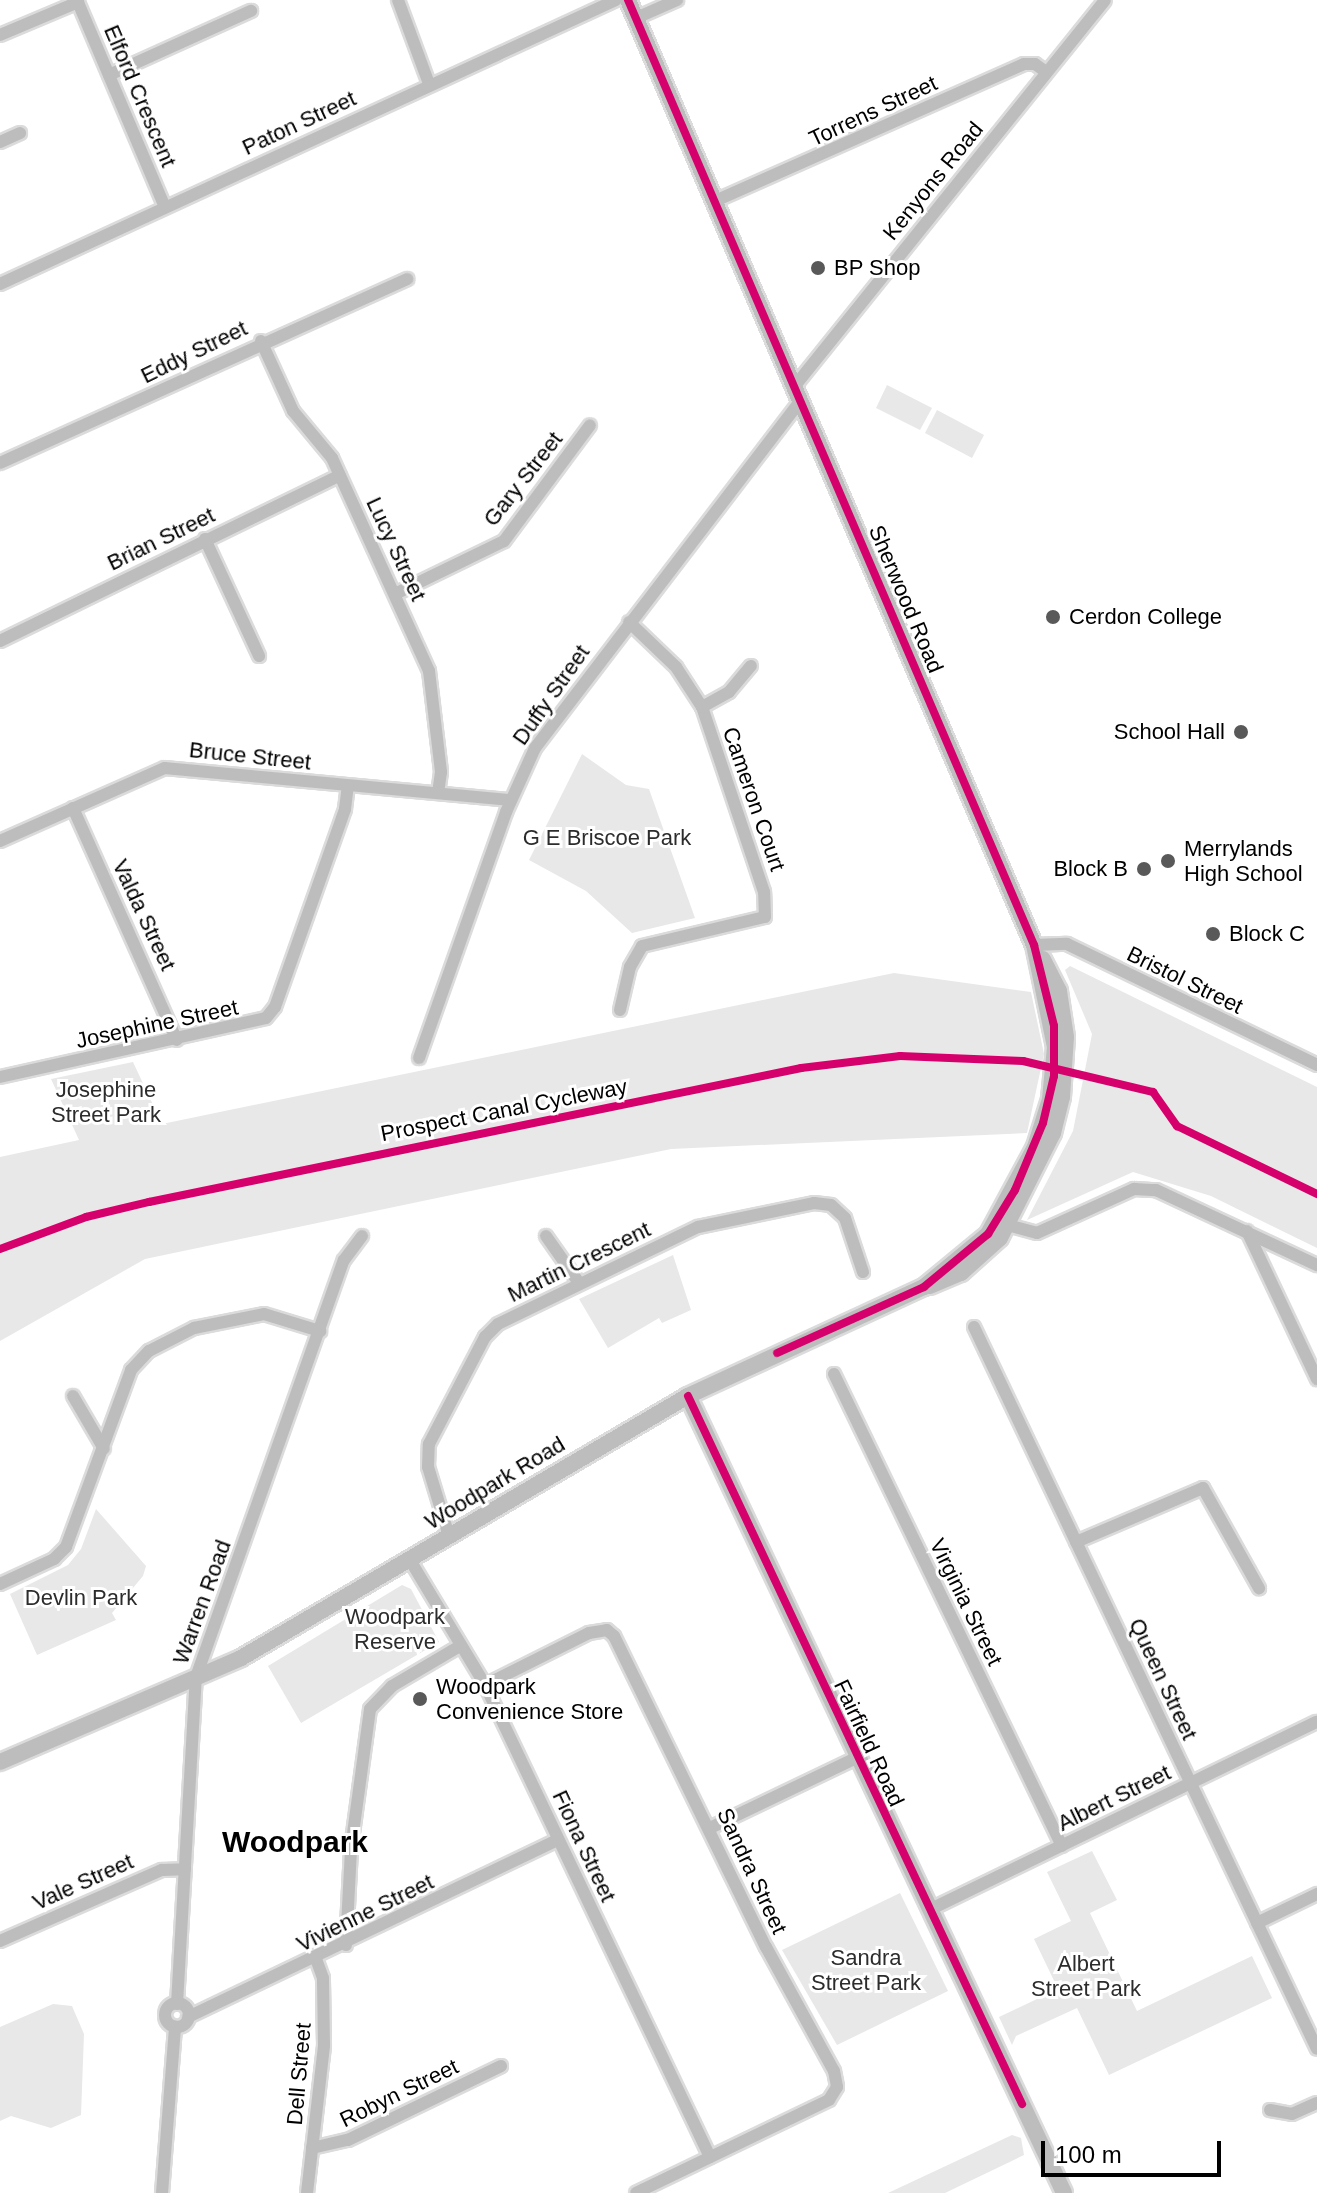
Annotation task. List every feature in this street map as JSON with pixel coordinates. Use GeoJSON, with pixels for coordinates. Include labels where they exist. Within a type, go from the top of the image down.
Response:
{"type":"FeatureCollection","features":[{"type":"Feature","properties":{"kind":"main road","name":"Sherwood Road"},"geometry":{"type":"LineString","coordinates":[[628,0],[1034,945],[1059,991],[1060,1069],[1035,1147],[1003,1224]]}},
{"type":"Feature","properties":{"kind":"main road","name":"Woodpark Road"},"geometry":{"type":"LineString","coordinates":[[0,1762],[241,1658],[688,1396],[924,1287],[1003,1224]]}},
{"type":"Feature","properties":{"kind":"main road","name":"Fairfield Road"},"geometry":{"type":"LineString","coordinates":[[688,1396],[856,1758],[1064,2193]]}},
{"type":"Feature","properties":{"kind":"street"},"geometry":{"type":"LineString","coordinates":[[398,0],[429,84]]}},
{"type":"Feature","properties":{"kind":"street","name":"Paton Street"},"geometry":{"type":"LineString","coordinates":[[0,284],[616,0]]}},
{"type":"Feature","properties":{"kind":"street"},"geometry":{"type":"LineString","coordinates":[[636,18],[677,0]]}},
{"type":"Feature","properties":{"kind":"street","name":"Kenyons Road"},"geometry":{"type":"LineString","coordinates":[[797,394],[1105,0]]}},
{"type":"Feature","properties":{"kind":"street"},"geometry":{"type":"LineString","coordinates":[[0,35],[78,1]]}},
{"type":"Feature","properties":{"kind":"street","name":"Elford Crescent"},"geometry":{"type":"LineString","coordinates":[[78,1],[165,207]]}},
{"type":"Feature","properties":{"kind":"street"},"geometry":{"type":"LineString","coordinates":[[109,75],[251,11]]}},
{"type":"Feature","properties":{"kind":"street","name":"Torrens Street"},"geometry":{"type":"LineString","coordinates":[[715,201],[1024,64],[1035,64],[1046,72]]}},
{"type":"Feature","properties":{"kind":"street"},"geometry":{"type":"LineString","coordinates":[[0,142],[20,133]]}},
{"type":"Feature","properties":{"kind":"street","name":"Eddy Street"},"geometry":{"type":"LineString","coordinates":[[0,463],[261,341],[407,279]]}},
{"type":"Feature","properties":{"kind":"street","name":"Lucy Street"},"geometry":{"type":"LineString","coordinates":[[261,341],[293,411],[329,453],[429,671],[441,772],[438,793]]}},
{"type":"Feature","properties":{"kind":"street","name":"Duffy Street"},"geometry":{"type":"LineString","coordinates":[[419,1058],[511,800],[540,740],[797,394]]}},
{"type":"Feature","properties":{"kind":"street","name":"Gary Street"},"geometry":{"type":"LineString","coordinates":[[395,594],[504,541],[590,425]]}},
{"type":"Feature","properties":{"kind":"street","name":"Brian Street"},"geometry":{"type":"LineString","coordinates":[[0,641],[340,475]]}},
{"type":"Feature","properties":{"kind":"street"},"geometry":{"type":"LineString","coordinates":[[205,539],[259,656]]}},
{"type":"Feature","properties":{"kind":"street","name":"Cameron Court"},"geometry":{"type":"LineString","coordinates":[[620,1010],[630,967],[642,946],[765,917],[764,892],[702,707],[676,667],[629,622]]}},
{"type":"Feature","properties":{"kind":"street"},"geometry":{"type":"LineString","coordinates":[[702,707],[729,692],[751,666]]}},
{"type":"Feature","properties":{"kind":"street","name":"Bruce Street"},"geometry":{"type":"LineString","coordinates":[[0,841],[165,768],[511,800]]}},
{"type":"Feature","properties":{"kind":"street","name":"Josephine Street"},"geometry":{"type":"LineString","coordinates":[[0,1077],[261,1022],[273,1011],[345,809],[348,786]]}},
{"type":"Feature","properties":{"kind":"street","name":"Valda Street"},"geometry":{"type":"LineString","coordinates":[[73,808],[177,1040]]}},
{"type":"Feature","properties":{"kind":"street","name":"Bristol Street"},"geometry":{"type":"LineString","coordinates":[[1034,945],[1067,944],[1317,1065]]}},
{"type":"Feature","properties":{"kind":"street"},"geometry":{"type":"LineString","coordinates":[[1003,1224],[1037,1233],[1134,1189],[1156,1190],[1317,1265]]}},
{"type":"Feature","properties":{"kind":"street","name":"Martin Crescent"},"geometry":{"type":"LineString","coordinates":[[449,1536],[428,1467],[433,1431],[491,1329],[698,1227],[814,1203],[831,1205],[845,1218],[863,1272]]}},
{"type":"Feature","properties":{"kind":"street"},"geometry":{"type":"LineString","coordinates":[[1247,1231],[1317,1379]]}},
{"type":"Feature","properties":{"kind":"street","name":"Warren Road"},"geometry":{"type":"LineString","coordinates":[[175,2027],[165,2015],[177,2004],[196,1677],[347,1253],[362,1236]]}},
{"type":"Feature","properties":{"kind":"street"},"geometry":{"type":"LineString","coordinates":[[546,1236],[579,1283]]}},
{"type":"Feature","properties":{"kind":"street"},"geometry":{"type":"LineString","coordinates":[[0,1584],[54,1559],[66,1547],[131,1370],[172,1338],[264,1314],[320,1331]]}},
{"type":"Feature","properties":{"kind":"street","name":"Queen Street"},"geometry":{"type":"LineString","coordinates":[[974,1327],[1317,2049]]}},
{"type":"Feature","properties":{"kind":"street","name":"Virginia Street"},"geometry":{"type":"LineString","coordinates":[[834,1374],[1062,1846]]}},
{"type":"Feature","properties":{"kind":"street"},"geometry":{"type":"LineString","coordinates":[[73,1396],[104,1449]]}},
{"type":"Feature","properties":{"kind":"street"},"geometry":{"type":"LineString","coordinates":[[1076,1542],[1203,1488],[1259,1588]]}},
{"type":"Feature","properties":{"kind":"street","name":"Fiona Street"},"geometry":{"type":"LineString","coordinates":[[410,1560],[485,1685],[710,2157]]}},
{"type":"Feature","properties":{"kind":"street","name":"Sandra Street"},"geometry":{"type":"LineString","coordinates":[[485,1685],[589,1633],[607,1630],[619,1644],[766,1947],[828,2060],[837,2087],[821,2104],[636,2193]]}},
{"type":"Feature","properties":{"kind":"street"},"geometry":{"type":"LineString","coordinates":[[346,1945],[351,1848],[370,1709],[392,1686],[460,1646]]}},
{"type":"Feature","properties":{"kind":"street","name":"Albert Street"},"geometry":{"type":"LineString","coordinates":[[929,1910],[1317,1722]]}},
{"type":"Feature","properties":{"kind":"street"},"geometry":{"type":"LineString","coordinates":[[710,1828],[856,1758]]}},
{"type":"Feature","properties":{"kind":"street","name":"Vivienne Street"},"geometry":{"type":"LineString","coordinates":[[175,2027],[188,2017],[346,1945],[558,1840]]}},
{"type":"Feature","properties":{"kind":"street","name":"Vale Street"},"geometry":{"type":"LineString","coordinates":[[0,1941],[162,1870],[185,1869]]}},
{"type":"Feature","properties":{"kind":"street"},"geometry":{"type":"LineString","coordinates":[[1257,1923],[1317,1894]]}},
{"type":"Feature","properties":{"kind":"street","name":"Dell Street"},"geometry":{"type":"LineString","coordinates":[[307,2193],[324,2045],[323,1978],[316,1959]]}},
{"type":"Feature","properties":{"kind":"street"},"geometry":{"type":"LineString","coordinates":[[177,2004],[188,2017]]}},
{"type":"Feature","properties":{"kind":"street"},"geometry":{"type":"LineString","coordinates":[[162,2193],[175,2027]]}},
{"type":"Feature","properties":{"kind":"street","name":"Robyn Street"},"geometry":{"type":"LineString","coordinates":[[312,2148],[348,2140],[501,2066]]}},
{"type":"Feature","properties":{"kind":"street"},"geometry":{"type":"LineString","coordinates":[[1270,2110],[1292,2114],[1317,2103]]}},
{"type":"Feature","properties":{"kind":"green space"},"geometry":{"type":"Polygon","coordinates":[[[887,385],[932,408],[920,430],[876,408],[887,385]]]}},
{"type":"Feature","properties":{"kind":"green space"},"geometry":{"type":"Polygon","coordinates":[[[937,410],[984,435],[972,458],[925,433],[937,410]]]}},
{"type":"Feature","properties":{"kind":"green space","name":"G E Briscoe Park"},"geometry":{"type":"Polygon","coordinates":[[[582,754],[626,785],[649,789],[695,918],[632,933],[586,891],[529,860],[582,754]]]}},
{"type":"Feature","properties":{"kind":"green space"},"geometry":{"type":"Polygon","coordinates":[[[1070,966],[1317,1087],[1317,1248],[1211,1196],[1133,1172],[1027,1220],[1073,1131],[1092,1034],[1065,970],[1070,966]]]}},
{"type":"Feature","properties":{"kind":"green space","name":"Josephine Street Park"},"geometry":{"type":"Polygon","coordinates":[[[894,973],[1031,992],[1044,1054],[1027,1133],[671,1149],[145,1259],[0,1341],[0,1157],[79,1140],[51,1079],[133,1062],[162,1124],[894,973]]]}},
{"type":"Feature","properties":{"kind":"green space"},"geometry":{"type":"Polygon","coordinates":[[[673,1255],[691,1310],[662,1323],[659,1318],[608,1348],[579,1299],[673,1255]]]}},
{"type":"Feature","properties":{"kind":"green space","name":"Devlin Park"},"geometry":{"type":"Polygon","coordinates":[[[96,1509],[146,1566],[143,1576],[112,1613],[116,1620],[37,1655],[10,1594],[68,1565],[81,1549],[96,1509]]]}},
{"type":"Feature","properties":{"kind":"green space","name":"Woodpark Reserve"},"geometry":{"type":"Polygon","coordinates":[[[402,1585],[411,1589],[439,1642],[301,1723],[268,1666],[402,1585]]]}},
{"type":"Feature","properties":{"kind":"green space","name":"Albert Street Park"},"geometry":{"type":"Polygon","coordinates":[[[1092,1851],[1117,1900],[1090,1913],[1137,2011],[1252,1956],[1272,1998],[1109,2075],[1077,2008],[1016,2036],[1012,2045],[999,2017],[1058,1989],[1034,1939],[1071,1921],[1047,1872],[1092,1851]]]}},
{"type":"Feature","properties":{"kind":"green space","name":"Sandra Street Park"},"geometry":{"type":"Polygon","coordinates":[[[900,1893],[948,1991],[837,2045],[782,1950],[900,1893]]]}},
{"type":"Feature","properties":{"kind":"green space"},"geometry":{"type":"Polygon","coordinates":[[[53,2004],[72,2006],[84,2034],[81,2115],[51,2128],[11,2116],[0,2121],[0,2027],[53,2004]]]}},
{"type":"Feature","properties":{"kind":"green space"},"geometry":{"type":"Polygon","coordinates":[[[1012,2135],[1021,2138],[1024,2155],[945,2193],[888,2193],[1012,2135]]]}},
{"type":"Feature","properties":{"kind":"cycle path"},"geometry":{"type":"LineString","coordinates":[[628,0],[1034,945],[1054,1026],[1054,1076],[1043,1123],[1015,1190],[988,1234],[924,1287],[777,1353]]}},
{"type":"Feature","properties":{"kind":"cycle path","name":"Prospect Canal Cycleway"},"geometry":{"type":"LineString","coordinates":[[0,1249],[86,1217],[149,1202],[801,1068],[900,1056],[1023,1061],[1153,1092],[1177,1126],[1317,1194]]}},
{"type":"Feature","properties":{"kind":"cycle path"},"geometry":{"type":"LineString","coordinates":[[688,1396],[1022,2104]]}},
{"type":"Feature","properties":{"kind":"place","name":"BP Shop"},"geometry":{"type":"Point","coordinates":[818,268]}},
{"type":"Feature","properties":{"kind":"place","name":"Cerdon College"},"geometry":{"type":"Point","coordinates":[1053,617]}},
{"type":"Feature","properties":{"kind":"place","name":"School Hall"},"geometry":{"type":"Point","coordinates":[1241,732]}},
{"type":"Feature","properties":{"kind":"place","name":"Merrylands High School"},"geometry":{"type":"Point","coordinates":[1168,861]}},
{"type":"Feature","properties":{"kind":"place","name":"Block B"},"geometry":{"type":"Point","coordinates":[1144,869]}},
{"type":"Feature","properties":{"kind":"place","name":"Block C"},"geometry":{"type":"Point","coordinates":[1213,934]}},
{"type":"Feature","properties":{"kind":"place","name":"Woodpark Convenience Store"},"geometry":{"type":"Point","coordinates":[420,1699]}},
{"type":"Feature","properties":{"kind":"district","name":"Woodpark"},"geometry":{"type":"Point","coordinates":[295,1842]}}]}
